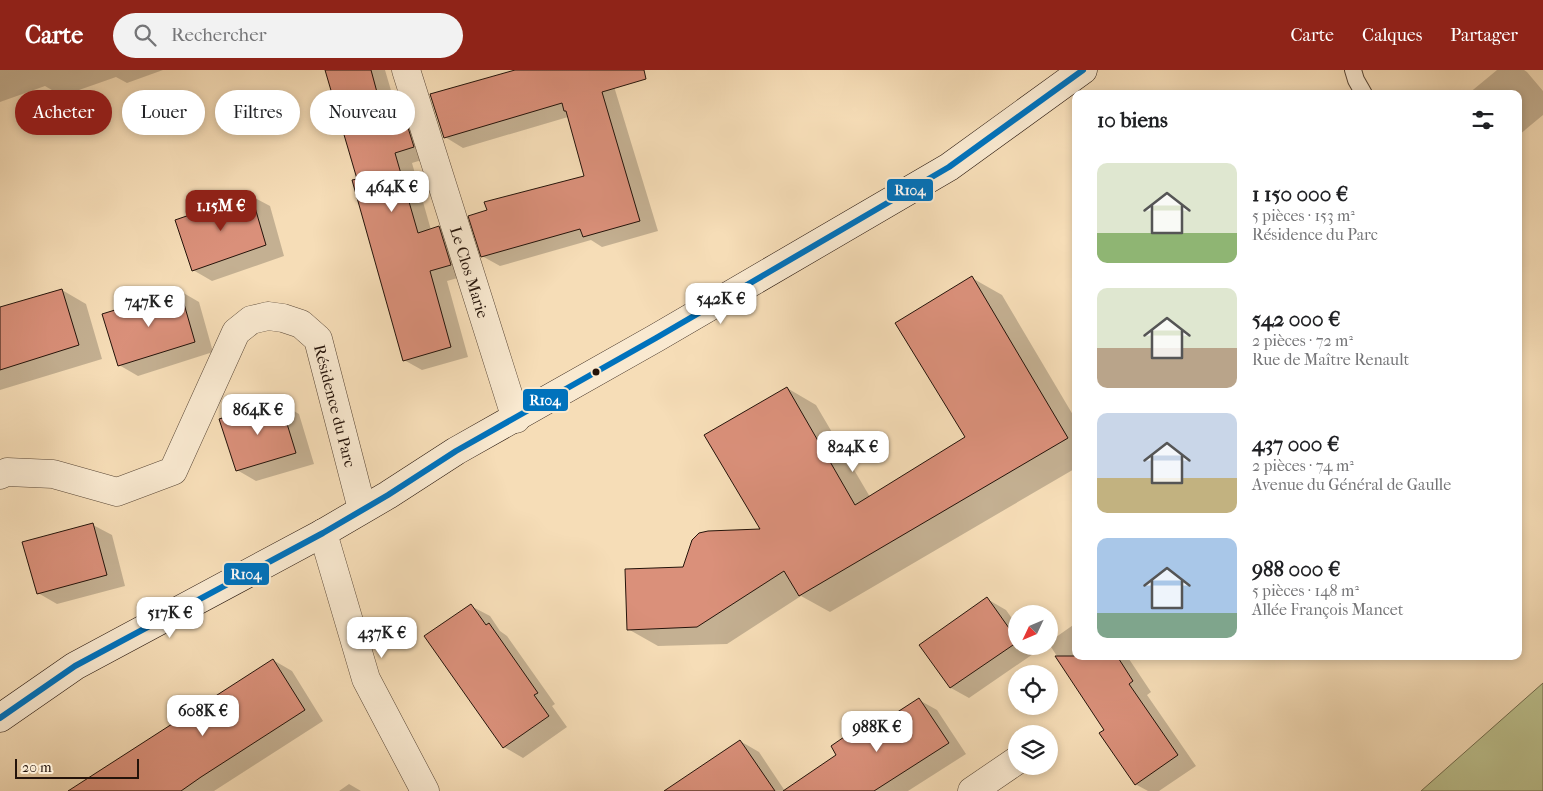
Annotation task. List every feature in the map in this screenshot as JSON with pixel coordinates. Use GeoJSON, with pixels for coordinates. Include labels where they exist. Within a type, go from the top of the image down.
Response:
{"type":"FeatureCollection","features":[{"type":"Feature","properties":{"kind":"street","name":"Le Clos Marie"},"geometry":{"type":"LineString","coordinates":[[406,70],[516,419]]}},
{"type":"Feature","properties":{"kind":"street"},"geometry":{"type":"LineString","coordinates":[[0,718],[74,666],[323,533],[388,495],[456,451],[516,419],[949,167],[1083,70]]}},
{"type":"Feature","properties":{"kind":"street","name":"Résidence du Parc"},"geometry":{"type":"LineString","coordinates":[[0,475],[7,472],[53,474],[117,492],[173,471],[236,332],[251,320],[268,316],[283,318],[301,324],[318,339],[362,509]]}},
{"type":"Feature","properties":{"kind":"street"},"geometry":{"type":"LineString","coordinates":[[323,533],[366,679],[425,791]]}},
{"type":"Feature","properties":{"kind":"street"},"geometry":{"type":"LineString","coordinates":[[972,791],[1008,766]]}},
{"type":"Feature","properties":{"kind":"lane"},"geometry":{"type":"LineString","coordinates":[[1353,70],[1362,90]]}},
{"type":"Feature","properties":{"kind":"green space"},"geometry":{"type":"Polygon","coordinates":[[[1543,683],[1543,791],[1421,791],[1543,683]]]}},
{"type":"Feature","properties":{"kind":"building"},"geometry":{"type":"Polygon","coordinates":[[[325,70],[371,70],[376,90],[331,90],[325,70]]]}},
{"type":"Feature","properties":{"kind":"building"},"geometry":{"type":"Polygon","coordinates":[[[515,70],[644,70],[646,79],[602,92],[640,221],[583,237],[580,229],[481,257],[468,216],[487,210],[484,202],[584,176],[566,111],[564,111],[562,103],[444,138],[430,94],[515,70]]]}},
{"type":"Feature","properties":{"kind":"building"},"geometry":{"type":"Polygon","coordinates":[[[344,135],[410,135],[414,147],[395,153],[418,233],[439,226],[451,265],[430,271],[451,347],[403,361],[352,180],[357,179],[344,135]]]}},
{"type":"Feature","properties":{"kind":"building"},"geometry":{"type":"Polygon","coordinates":[[[251,194],[266,245],[192,271],[175,220],[251,194]]]}},
{"type":"Feature","properties":{"kind":"building"},"geometry":{"type":"Polygon","coordinates":[[[972,276],[1068,438],[799,596],[784,571],[697,627],[627,630],[625,569],[683,567],[692,540],[699,533],[760,529],[704,435],[787,387],[855,505],[965,437],[895,323],[972,276]]]}},
{"type":"Feature","properties":{"kind":"building"},"geometry":{"type":"Polygon","coordinates":[[[62,289],[79,345],[0,370],[0,307],[62,289]]]}},
{"type":"Feature","properties":{"kind":"building"},"geometry":{"type":"Polygon","coordinates":[[[180,290],[195,342],[118,366],[102,314],[180,290]]]}},
{"type":"Feature","properties":{"kind":"building"},"geometry":{"type":"Polygon","coordinates":[[[280,401],[296,453],[236,471],[219,419],[280,401]]]}},
{"type":"Feature","properties":{"kind":"building"},"geometry":{"type":"Polygon","coordinates":[[[93,523],[107,575],[37,594],[22,542],[93,523]]]}},
{"type":"Feature","properties":{"kind":"building"},"geometry":{"type":"Polygon","coordinates":[[[987,597],[1008,627],[1008,648],[950,688],[919,645],[987,597]]]}},
{"type":"Feature","properties":{"kind":"building"},"geometry":{"type":"Polygon","coordinates":[[[471,604],[486,625],[489,623],[538,693],[534,695],[549,716],[503,748],[424,636],[471,604]]]}},
{"type":"Feature","properties":{"kind":"building"},"geometry":{"type":"Polygon","coordinates":[[[1055,656],[1072,656],[1072,660],[1120,660],[1133,681],[1129,684],[1178,755],[1135,785],[1099,733],[1104,730],[1055,656]]]}},
{"type":"Feature","properties":{"kind":"building"},"geometry":{"type":"Polygon","coordinates":[[[273,659],[305,710],[181,791],[68,791],[273,659]]]}},
{"type":"Feature","properties":{"kind":"building"},"geometry":{"type":"Polygon","coordinates":[[[919,698],[949,743],[874,791],[783,791],[836,755],[831,746],[860,726],[865,733],[919,698]]]}},
{"type":"Feature","properties":{"kind":"building"},"geometry":{"type":"Polygon","coordinates":[[[740,740],[775,791],[664,791],[740,740]]]}},
{"type":"Feature","properties":{"kind":"transit line","name":"R104"},"geometry":{"type":"LineString","coordinates":[[0,718],[75,666],[323,533],[388,495],[456,451],[656,338],[949,167],[1083,70]]}}]}
